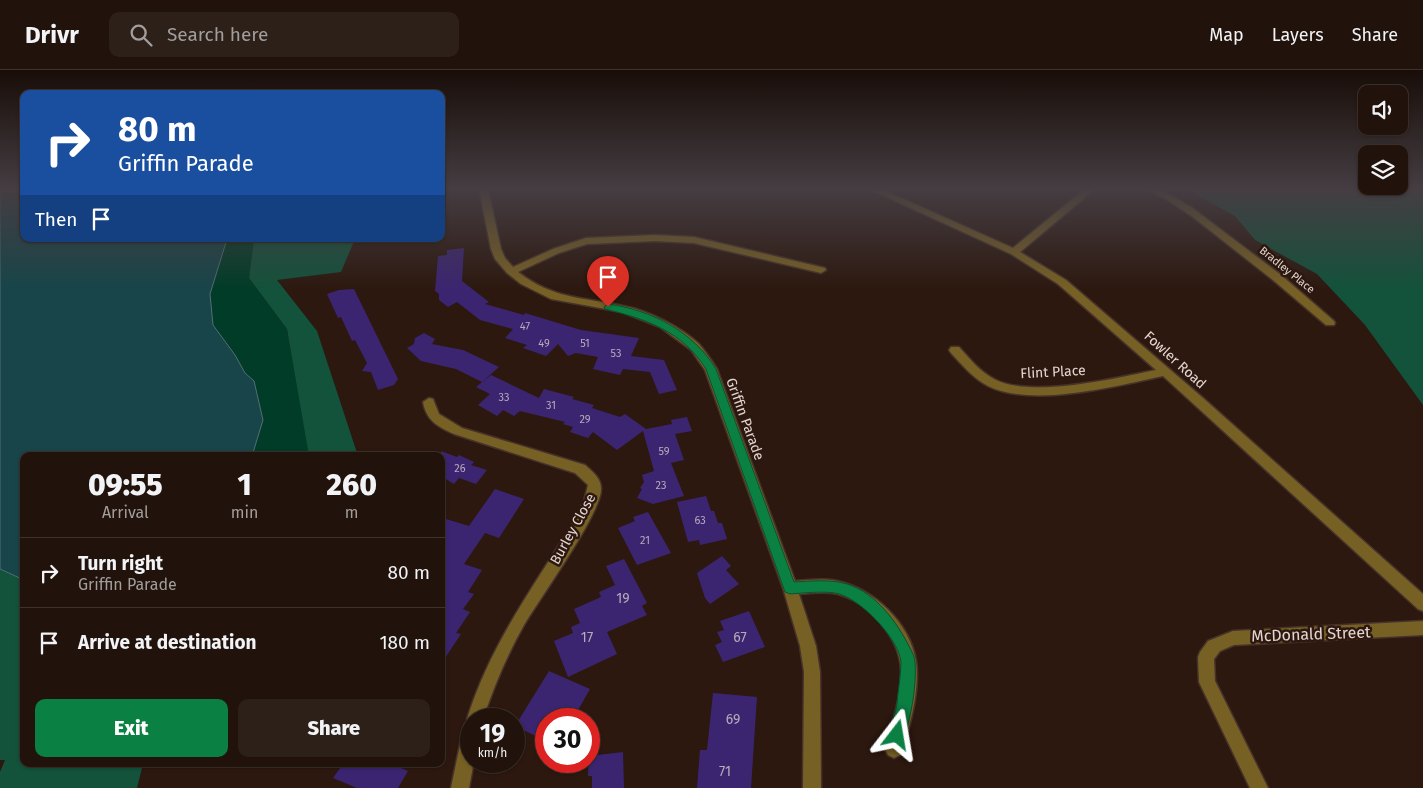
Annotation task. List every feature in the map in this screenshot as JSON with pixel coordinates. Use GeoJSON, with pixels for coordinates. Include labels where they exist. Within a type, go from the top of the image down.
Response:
{"type":"FeatureCollection","features":[{"type":"Feature","properties":{"kind":"street","name":"Griffin Parade"},"geometry":{"type":"LineString","coordinates":[[490,223],[500,259],[525,282],[555,297],[624,310],[647,317],[677,332],[695,347],[711,369],[790,588],[808,646],[812,672],[812,788]]}},
{"type":"Feature","properties":{"kind":"street","name":"Fowler Road"},"geometry":{"type":"LineString","coordinates":[[948,223],[1014,252],[1062,282],[1423,604]]}},
{"type":"Feature","properties":{"kind":"street"},"geometry":{"type":"LineString","coordinates":[[1014,252],[1050,223]]}},
{"type":"Feature","properties":{"kind":"street","name":"Bradley Place"},"geometry":{"type":"LineString","coordinates":[[1205,223],[1306,300],[1330,324]]}},
{"type":"Feature","properties":{"kind":"street"},"geometry":{"type":"LineString","coordinates":[[511,271],[556,251],[586,241],[655,238],[694,240],[821,270]]}},
{"type":"Feature","properties":{"kind":"street","name":"Flint Place"},"geometry":{"type":"LineString","coordinates":[[955,350],[977,374],[1010,390],[1039,390],[1084,386],[1118,382],[1165,372]]}},
{"type":"Feature","properties":{"kind":"street","name":"Burley Close"},"geometry":{"type":"LineString","coordinates":[[430,402],[433,416],[444,425],[580,469],[590,476],[594,483],[595,492],[577,526],[504,644],[478,708]]}},
{"type":"Feature","properties":{"kind":"street"},"geometry":{"type":"LineString","coordinates":[[790,588],[835,587],[848,590],[871,606],[896,633],[908,660],[904,706],[894,749]]}},
{"type":"Feature","properties":{"kind":"street","name":"McDonald Street"},"geometry":{"type":"LineString","coordinates":[[1259,788],[1207,682],[1206,657],[1214,646],[1233,638],[1423,628]]}},
{"type":"Feature","properties":{"kind":"street"},"geometry":{"type":"LineString","coordinates":[[460,788],[463,773]]}},
{"type":"Feature","properties":{"kind":"green space"},"geometry":{"type":"Polygon","coordinates":[[[1240,223],[1423,223],[1423,405],[1365,325],[1317,274],[1255,240],[1240,223]]]}},
{"type":"Feature","properties":{"kind":"green space"},"geometry":{"type":"Polygon","coordinates":[[[226,242],[254,242],[249,278],[287,329],[309,452],[253,452],[263,420],[254,381],[245,373],[235,355],[213,325],[210,294],[226,242]]]}},
{"type":"Feature","properties":{"kind":"green space"},"geometry":{"type":"Polygon","coordinates":[[[254,242],[354,242],[341,272],[277,280],[317,331],[357,452],[308,452],[287,329],[249,278],[254,242]]]}},
{"type":"Feature","properties":{"kind":"green space"},"geometry":{"type":"Polygon","coordinates":[[[0,569],[20,578],[20,767],[142,767],[137,788],[0,788],[0,772],[5,760],[0,760],[0,569]]]}},
{"type":"Feature","properties":{"kind":"water"},"geometry":{"type":"Polygon","coordinates":[[[0,223],[20,223],[20,242],[226,242],[210,294],[213,325],[235,355],[245,373],[254,381],[263,420],[253,452],[20,452],[20,578],[0,569],[0,223]]]}},
{"type":"Feature","properties":{"kind":"building"},"geometry":{"type":"Polygon","coordinates":[[[464,248],[462,281],[489,302],[485,304],[524,315],[525,313],[581,330],[639,338],[631,356],[664,360],[677,390],[659,394],[650,372],[623,369],[620,375],[593,369],[598,357],[576,353],[568,356],[558,344],[546,356],[523,348],[527,345],[505,338],[513,329],[480,320],[457,302],[448,307],[439,300],[439,294],[435,291],[438,256],[447,255],[447,250],[464,248]]]}},
{"type":"Feature","properties":{"kind":"building"},"geometry":{"type":"Polygon","coordinates":[[[354,289],[398,379],[394,385],[378,390],[371,372],[362,371],[367,363],[355,340],[352,341],[341,317],[338,318],[327,294],[339,290],[354,289]]]}},
{"type":"Feature","properties":{"kind":"building"},"geometry":{"type":"Polygon","coordinates":[[[424,333],[435,339],[432,344],[463,350],[499,367],[482,382],[456,369],[421,361],[407,348],[414,344],[415,338],[424,333]]]}},
{"type":"Feature","properties":{"kind":"building"},"geometry":{"type":"Polygon","coordinates":[[[491,375],[539,398],[544,389],[574,397],[572,399],[594,405],[592,408],[620,417],[625,414],[646,429],[672,424],[671,420],[687,417],[692,431],[675,434],[684,460],[671,463],[684,496],[653,504],[637,498],[644,482],[642,475],[654,471],[643,431],[617,450],[593,432],[588,438],[570,432],[573,427],[563,424],[565,422],[520,411],[514,416],[503,410],[497,416],[478,405],[490,394],[476,387],[491,375]]]}},
{"type":"Feature","properties":{"kind":"building"},"geometry":{"type":"Polygon","coordinates":[[[445,452],[457,457],[459,455],[474,462],[471,465],[487,470],[476,484],[459,478],[454,484],[445,478],[445,452]]]}},
{"type":"Feature","properties":{"kind":"building"},"geometry":{"type":"Polygon","coordinates":[[[495,489],[524,499],[499,538],[485,533],[464,564],[482,570],[468,592],[474,594],[463,609],[470,612],[456,633],[461,634],[445,658],[445,520],[446,519],[469,526],[495,489]]]}},
{"type":"Feature","properties":{"kind":"building"},"geometry":{"type":"Polygon","coordinates":[[[706,496],[711,511],[714,511],[718,523],[722,523],[727,539],[700,545],[699,540],[688,542],[677,502],[706,496]]]}},
{"type":"Feature","properties":{"kind":"building"},"geometry":{"type":"Polygon","coordinates":[[[648,512],[671,553],[637,565],[618,528],[635,521],[633,517],[648,512]]]}},
{"type":"Feature","properties":{"kind":"building"},"geometry":{"type":"Polygon","coordinates":[[[722,556],[731,566],[726,570],[739,584],[710,604],[705,598],[697,573],[722,556]]]}},
{"type":"Feature","properties":{"kind":"building"},"geometry":{"type":"Polygon","coordinates":[[[624,559],[647,603],[642,606],[647,615],[607,632],[617,654],[568,677],[554,641],[573,633],[571,627],[580,623],[574,609],[601,597],[599,592],[615,585],[606,566],[624,559]]]}},
{"type":"Feature","properties":{"kind":"building"},"geometry":{"type":"Polygon","coordinates":[[[749,611],[765,647],[723,662],[715,645],[722,642],[717,632],[724,630],[720,621],[749,611]]]}},
{"type":"Feature","properties":{"kind":"building"},"geometry":{"type":"Polygon","coordinates":[[[549,671],[590,689],[579,708],[535,708],[535,736],[525,731],[525,710],[549,671]]]}},
{"type":"Feature","properties":{"kind":"building"},"geometry":{"type":"Polygon","coordinates":[[[713,693],[757,697],[751,788],[697,788],[700,750],[707,750],[713,693]]]}},
{"type":"Feature","properties":{"kind":"building"},"geometry":{"type":"Polygon","coordinates":[[[623,752],[624,788],[592,788],[592,776],[588,776],[588,773],[600,773],[600,755],[623,752]]]}},
{"type":"Feature","properties":{"kind":"building"},"geometry":{"type":"Polygon","coordinates":[[[341,767],[399,767],[408,771],[398,788],[357,788],[333,778],[341,767]]]}},
{"type":"Feature","properties":{"kind":"route"},"geometry":{"type":"LineString","coordinates":[[608,307],[647,317],[677,332],[695,347],[711,369],[790,588],[820,586],[848,590],[871,606],[896,633],[908,660],[908,681],[897,735]]}}]}
